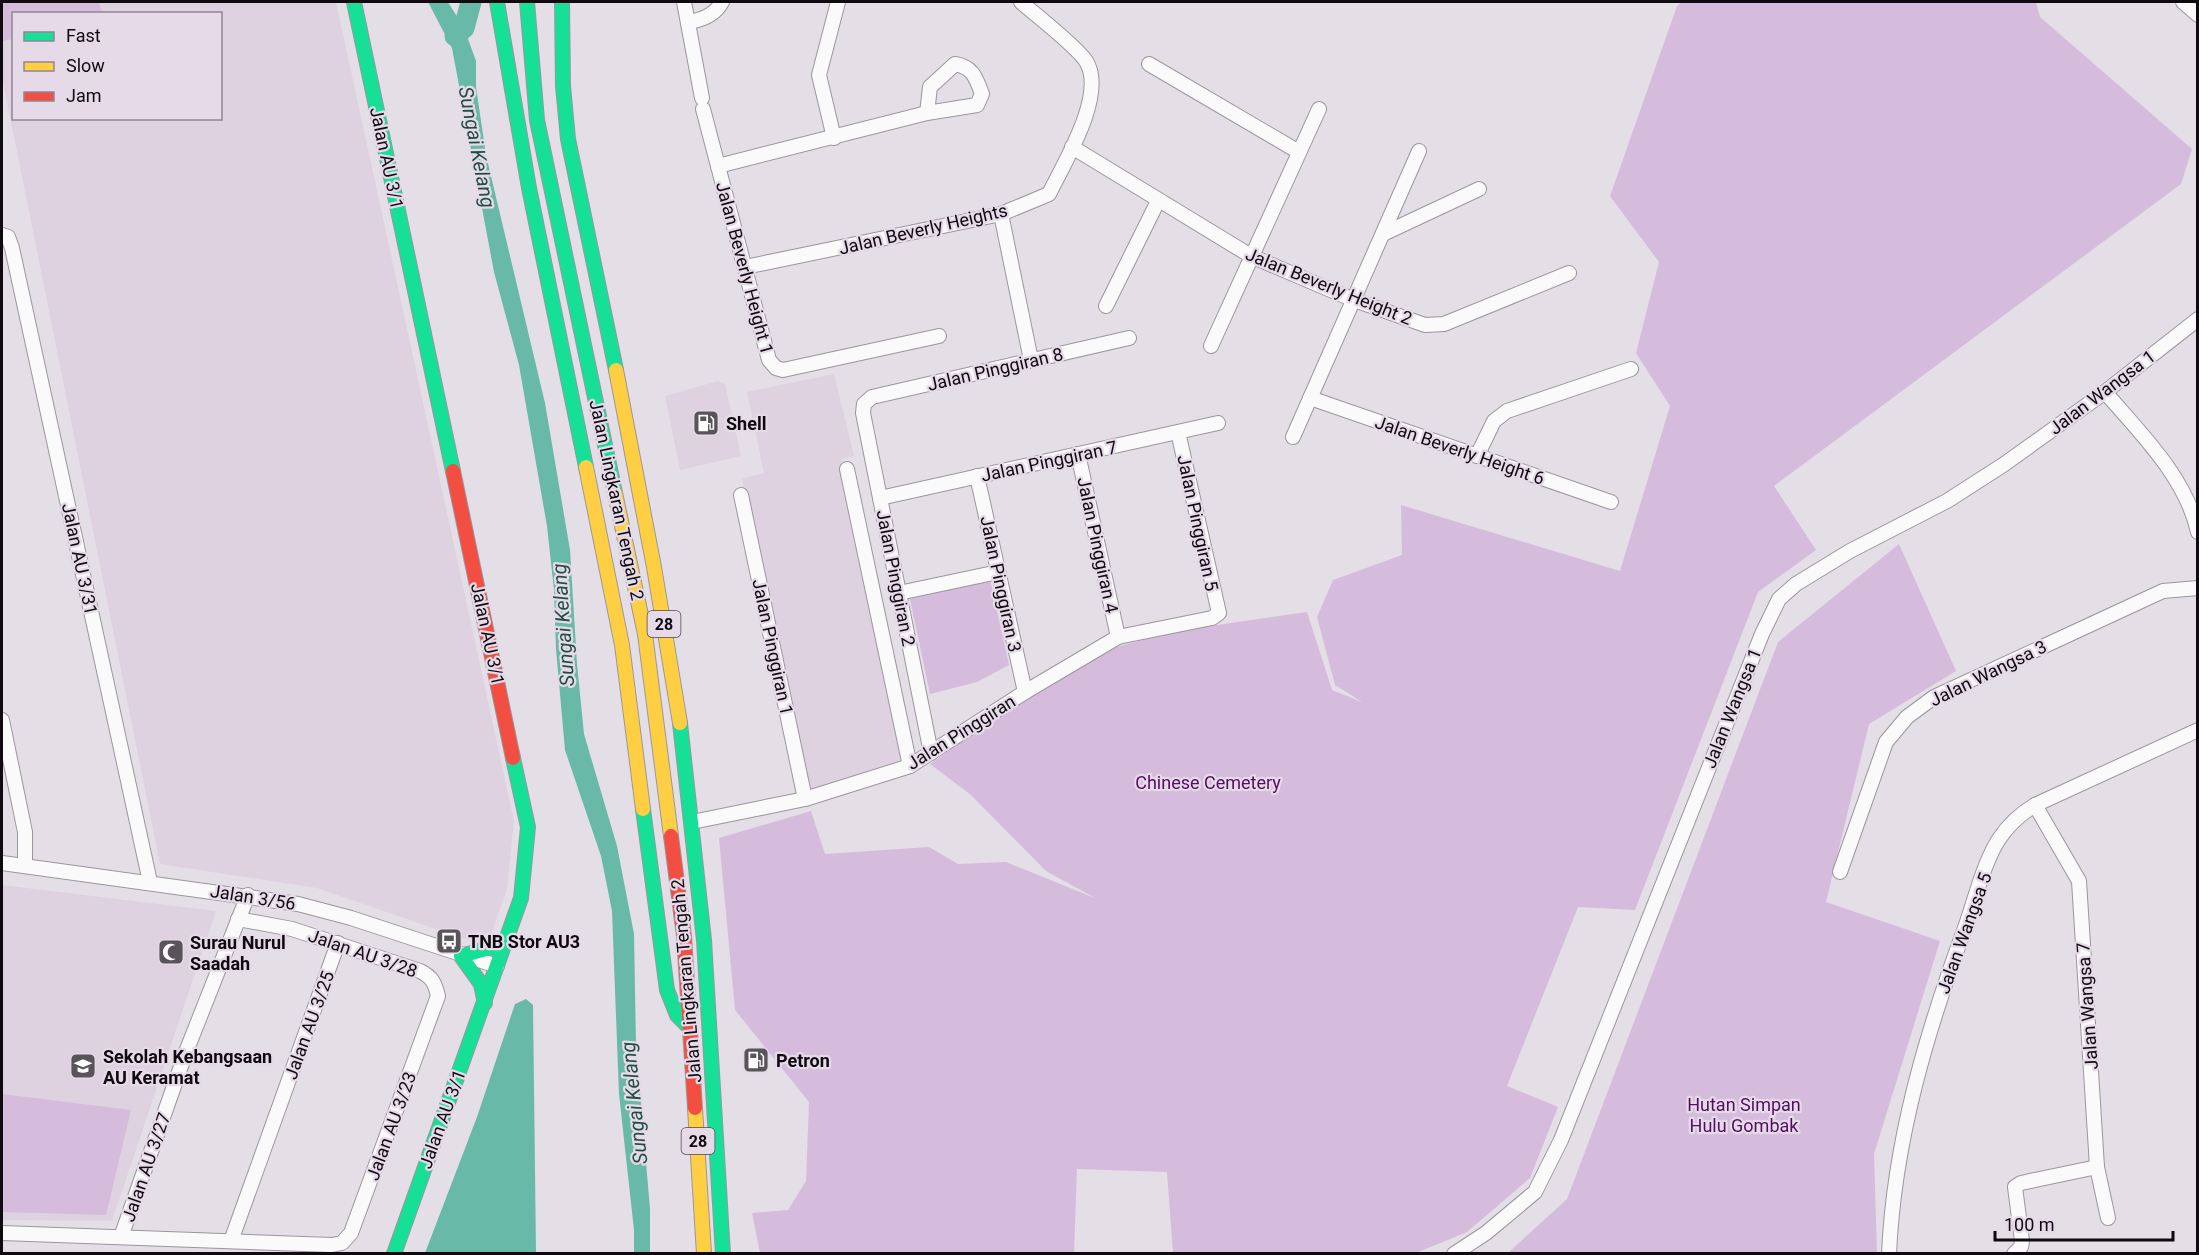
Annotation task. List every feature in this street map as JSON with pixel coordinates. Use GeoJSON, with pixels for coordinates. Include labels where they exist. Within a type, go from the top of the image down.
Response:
{"type":"FeatureCollection","features":[{"type":"Feature","properties":{"kind":"main road","name":"Jalan AU 3/1"},"geometry":{"type":"LineString","coordinates":[[354,2],[528,826],[521,898],[394,1254]]}},
{"type":"Feature","properties":{"kind":"main road"},"geometry":{"type":"LineString","coordinates":[[497,2],[529,188],[621,645],[667,990],[677,1015],[691,1029]]}},
{"type":"Feature","properties":{"kind":"main road","name":"Jalan Lingkaran Tengah 2"},"geometry":{"type":"LineString","coordinates":[[527,2],[537,120],[645,634],[684,936],[704,1254]]}},
{"type":"Feature","properties":{"kind":"main road","name":"Jalan Lingkaran Tengah 2"},"geometry":{"type":"LineString","coordinates":[[562,2],[562,76],[568,138],[665,629],[692,822],[705,930],[726,1251]]}},
{"type":"Feature","properties":{"kind":"main road"},"geometry":{"type":"LineString","coordinates":[[485,1003],[481,984],[461,956],[493,947],[506,939]]}},
{"type":"Feature","properties":{"kind":"street","name":"Jalan Beverly Height 1"},"geometry":{"type":"LineString","coordinates":[[684,2],[702,104],[769,360],[776,368],[783,370],[939,336]]}},
{"type":"Feature","properties":{"kind":"street"},"geometry":{"type":"LineString","coordinates":[[688,22],[703,20],[718,9],[722,2]]}},
{"type":"Feature","properties":{"kind":"street"},"geometry":{"type":"LineString","coordinates":[[834,138],[819,75],[838,2]]}},
{"type":"Feature","properties":{"kind":"street","name":"Jalan Beverly Heights"},"geometry":{"type":"LineString","coordinates":[[745,267],[1001,214],[1049,194],[1072,147],[1092,96],[1092,76],[1085,60],[1021,2]]}},
{"type":"Feature","properties":{"kind":"street"},"geometry":{"type":"LineString","coordinates":[[2183,2],[2198,15]]}},
{"type":"Feature","properties":{"kind":"street"},"geometry":{"type":"LineString","coordinates":[[1149,64],[1299,152]]}},
{"type":"Feature","properties":{"kind":"street"},"geometry":{"type":"LineString","coordinates":[[1211,346],[1319,109]]}},
{"type":"Feature","properties":{"kind":"street"},"geometry":{"type":"LineString","coordinates":[[718,166],[927,113]]}},
{"type":"Feature","properties":{"kind":"street","name":"Jalan Beverly Height 2"},"geometry":{"type":"LineString","coordinates":[[1072,147],[1251,256],[1354,300],[1425,326],[1444,324],[1569,273]]}},
{"type":"Feature","properties":{"kind":"street"},"geometry":{"type":"LineString","coordinates":[[1293,437],[1419,151]]}},
{"type":"Feature","properties":{"kind":"street"},"geometry":{"type":"LineString","coordinates":[[1383,234],[1479,189]]}},
{"type":"Feature","properties":{"kind":"street"},"geometry":{"type":"LineString","coordinates":[[1106,306],[1158,201]]}},
{"type":"Feature","properties":{"kind":"street"},"geometry":{"type":"LineString","coordinates":[[1001,214],[1031,360]]}},
{"type":"Feature","properties":{"kind":"street","name":"Jalan AU 3/31"},"geometry":{"type":"LineString","coordinates":[[5,236],[150,882]]}},
{"type":"Feature","properties":{"kind":"street","name":"Jalan Wangsa 1"},"geometry":{"type":"LineString","coordinates":[[1454,1254],[1486,1233],[1535,1191],[1562,1140],[1762,634],[1779,599],[1796,584],[1826,565],[1947,501],[2105,392],[2198,319]]}},
{"type":"Feature","properties":{"kind":"street","name":"Jalan Pinggiran 8"},"geometry":{"type":"LineString","coordinates":[[864,404],[872,397],[1129,338]]}},
{"type":"Feature","properties":{"kind":"street"},"geometry":{"type":"LineString","coordinates":[[1477,456],[1494,421],[1508,411],[1631,369]]}},
{"type":"Feature","properties":{"kind":"street"},"geometry":{"type":"LineString","coordinates":[[2105,392],[2167,466],[2195,520],[2198,532]]}},
{"type":"Feature","properties":{"kind":"street","name":"Jalan Beverly Height 6"},"geometry":{"type":"LineString","coordinates":[[1310,399],[1611,502]]}},
{"type":"Feature","properties":{"kind":"street","name":"Jalan Pinggiran 2"},"geometry":{"type":"LineString","coordinates":[[864,404],[863,413],[931,753]]}},
{"type":"Feature","properties":{"kind":"street","name":"Jalan Pinggiran 7"},"geometry":{"type":"LineString","coordinates":[[880,498],[1218,423]]}},
{"type":"Feature","properties":{"kind":"street","name":"Jalan Pinggiran 5"},"geometry":{"type":"LineString","coordinates":[[1179,432],[1219,613]]}},
{"type":"Feature","properties":{"kind":"street","name":"Jalan Pinggiran 4"},"geometry":{"type":"LineString","coordinates":[[1078,454],[1118,637]]}},
{"type":"Feature","properties":{"kind":"street","name":"Jalan Pinggiran 2"},"geometry":{"type":"LineString","coordinates":[[848,469],[910,766]]}},
{"type":"Feature","properties":{"kind":"street","name":"Jalan Pinggiran 3"},"geometry":{"type":"LineString","coordinates":[[977,476],[1025,692]]}},
{"type":"Feature","properties":{"kind":"street","name":"Jalan Pinggiran 1"},"geometry":{"type":"LineString","coordinates":[[741,495],[805,799]]}},
{"type":"Feature","properties":{"kind":"street"},"geometry":{"type":"LineString","coordinates":[[899,593],[998,572]]}},
{"type":"Feature","properties":{"kind":"street","name":"Jalan Wangsa 3"},"geometry":{"type":"LineString","coordinates":[[1840,872],[1886,742],[1907,717],[1934,697],[2163,591],[2198,588]]}},
{"type":"Feature","properties":{"kind":"street","name":"Jalan Pinggiran"},"geometry":{"type":"LineString","coordinates":[[692,822],[805,799],[910,766],[1025,692],[1118,637],[1212,618],[1219,613]]}},
{"type":"Feature","properties":{"kind":"street"},"geometry":{"type":"LineString","coordinates":[[2,723],[26,832],[25,866]]}},
{"type":"Feature","properties":{"kind":"street","name":"Jalan Wangsa 5"},"geometry":{"type":"LineString","coordinates":[[1889,1254],[1892,1201],[1914,1084],[1945,982],[1998,841],[2017,815],[2035,805],[2198,730]]}},
{"type":"Feature","properties":{"kind":"street","name":"Jalan Wangsa 7"},"geometry":{"type":"LineString","coordinates":[[2035,805],[2079,881],[2097,1167],[2108,1218]]}},
{"type":"Feature","properties":{"kind":"street","name":"Jalan 3/56"},"geometry":{"type":"LineString","coordinates":[[2,863],[298,903],[496,966]]}},
{"type":"Feature","properties":{"kind":"street","name":"Jalan AU 3/27"},"geometry":{"type":"LineString","coordinates":[[121,1237],[186,1052],[248,895]]}},
{"type":"Feature","properties":{"kind":"street","name":"Jalan AU 3/28"},"geometry":{"type":"LineString","coordinates":[[238,920],[292,929],[430,976],[438,996]]}},
{"type":"Feature","properties":{"kind":"street","name":"Jalan AU 3/25"},"geometry":{"type":"LineString","coordinates":[[231,1241],[338,944]]}},
{"type":"Feature","properties":{"kind":"street","name":"Jalan AU 3/23"},"geometry":{"type":"LineString","coordinates":[[231,1241],[332,1245],[342,1243],[351,1233],[438,996]]}},
{"type":"Feature","properties":{"kind":"street"},"geometry":{"type":"LineString","coordinates":[[2014,1254],[2021,1247],[2022,1241],[2015,1187],[2021,1183],[2097,1167]]}},
{"type":"Feature","properties":{"kind":"street"},"geometry":{"type":"LineString","coordinates":[[2,1233],[231,1241]]}},
{"type":"Feature","properties":{"kind":"shaded area"},"geometry":{"type":"Polygon","coordinates":[[[2,2],[336,2],[514,821],[507,889],[491,935],[473,942],[317,888],[160,864],[2,77],[2,2]]]}},
{"type":"Feature","properties":{"kind":"shaded area"},"geometry":{"type":"Polygon","coordinates":[[[834,374],[854,456],[841,459],[905,763],[809,794],[742,479],[764,473],[747,392],[834,374]]]}},
{"type":"Feature","properties":{"kind":"shaded area","name":"Shell"},"geometry":{"type":"Polygon","coordinates":[[[718,381],[725,384],[741,456],[680,470],[665,396],[718,381]]]}},
{"type":"Feature","properties":{"kind":"shaded area","name":"Sekolah Kebangsaan AU Keramat"},"geometry":{"type":"Polygon","coordinates":[[[2,885],[216,911],[112,1221],[2,1220],[2,885]]]}},
{"type":"Feature","properties":{"kind":"green space"},"geometry":{"type":"Polygon","coordinates":[[[2,2],[99,2],[102,12],[12,12],[12,39],[3,41],[2,2]]]}},
{"type":"Feature","properties":{"kind":"green space","name":"Chinese Cemetery"},"geometry":{"type":"Polygon","coordinates":[[[1682,2],[2036,2],[2040,17],[2192,149],[2181,184],[1774,486],[1816,550],[1758,592],[1635,910],[1578,907],[1507,1086],[1558,1107],[1530,1178],[1467,1232],[1416,1253],[1173,1253],[1167,1172],[1077,1169],[1074,1253],[760,1253],[752,1213],[788,1210],[806,1181],[809,1102],[735,1010],[719,838],[811,811],[825,854],[929,847],[958,864],[1006,862],[1097,899],[1046,871],[971,795],[930,764],[1037,689],[1109,649],[1176,631],[1307,612],[1332,690],[1362,702],[1335,685],[1317,617],[1333,580],[1402,555],[1401,505],[1620,571],[1670,406],[1636,353],[1659,262],[1610,196],[1677,6],[1682,2]]]}},
{"type":"Feature","properties":{"kind":"green space","name":"Hutan Simpan Hulu Gombak"},"geometry":{"type":"Polygon","coordinates":[[[1899,544],[1956,671],[1869,724],[1826,902],[1940,941],[1874,1154],[1877,1253],[1508,1253],[1567,1199],[1778,642],[1899,544]]]}},
{"type":"Feature","properties":{"kind":"green space"},"geometry":{"type":"Polygon","coordinates":[[[990,579],[1009,665],[977,682],[930,694],[910,599],[990,579]]]}},
{"type":"Feature","properties":{"kind":"green space"},"geometry":{"type":"Polygon","coordinates":[[[2,1094],[131,1110],[106,1215],[2,1212],[2,1094]]]}},
{"type":"Feature","properties":{"kind":"water","name":"Sungai Kelang"},"geometry":{"type":"Polygon","coordinates":[[[428,2],[448,2],[464,28],[476,61],[476,87],[486,155],[545,403],[570,550],[584,734],[617,846],[634,934],[636,1045],[650,1209],[650,1253],[634,1253],[634,1230],[619,1094],[612,911],[601,856],[565,750],[556,649],[554,590],[547,526],[519,365],[494,272],[452,48],[428,2]]]}},
{"type":"Feature","properties":{"kind":"water"},"geometry":{"type":"Polygon","coordinates":[[[526,999],[533,1005],[536,1253],[425,1253],[477,1117],[515,1004],[526,999]]]}},
{"type":"Feature","properties":{"kind":"waterway"},"geometry":{"type":"LineString","coordinates":[[455,36],[464,28],[471,2]]}},
{"type":"Feature","properties":{"kind":"traffic: fast"},"geometry":{"type":"LineString","coordinates":[[354,2],[453,471]]}},
{"type":"Feature","properties":{"kind":"traffic: fast"},"geometry":{"type":"LineString","coordinates":[[497,2],[529,188],[586,467]]}},
{"type":"Feature","properties":{"kind":"traffic: fast"},"geometry":{"type":"LineString","coordinates":[[527,2],[537,120],[615,493]]}},
{"type":"Feature","properties":{"kind":"traffic: fast"},"geometry":{"type":"LineString","coordinates":[[562,2],[563,86],[568,139],[616,370]]}},
{"type":"Feature","properties":{"kind":"traffic: fast"},"geometry":{"type":"LineString","coordinates":[[680,723],[704,940],[723,1254]]}},
{"type":"Feature","properties":{"kind":"traffic: fast"},"geometry":{"type":"LineString","coordinates":[[394,1254],[521,898],[528,827],[513,758]]}},
{"type":"Feature","properties":{"kind":"traffic: fast"},"geometry":{"type":"LineString","coordinates":[[643,809],[667,990],[677,1015],[689,1027]]}},
{"type":"Feature","properties":{"kind":"traffic: fast"},"geometry":{"type":"LineString","coordinates":[[485,1003],[481,984],[461,956],[493,947],[506,939]]}},
{"type":"Feature","properties":{"kind":"traffic: slow"},"geometry":{"type":"LineString","coordinates":[[616,370],[654,567],[680,723]]}},
{"type":"Feature","properties":{"kind":"traffic: slow"},"geometry":{"type":"LineString","coordinates":[[586,467],[622,645],[643,809]]}},
{"type":"Feature","properties":{"kind":"traffic: slow"},"geometry":{"type":"LineString","coordinates":[[615,493],[645,634],[671,836]]}},
{"type":"Feature","properties":{"kind":"traffic: slow"},"geometry":{"type":"LineString","coordinates":[[695,1108],[704,1254]]}},
{"type":"Feature","properties":{"kind":"traffic: jam"},"geometry":{"type":"LineString","coordinates":[[453,471],[513,758]]}},
{"type":"Feature","properties":{"kind":"traffic: jam"},"geometry":{"type":"LineString","coordinates":[[671,836],[684,936],[695,1108]]}},
{"type":"Feature","properties":{"kind":"place","name":"Shell"},"geometry":{"type":"Point","coordinates":[706,423]}},
{"type":"Feature","properties":{"kind":"place","name":"TNB Stor AU3"},"geometry":{"type":"Point","coordinates":[449,941]}},
{"type":"Feature","properties":{"kind":"place","name":"Surau Nurul Saadah"},"geometry":{"type":"Point","coordinates":[171,952]}},
{"type":"Feature","properties":{"kind":"place","name":"Petron"},"geometry":{"type":"Point","coordinates":[756,1060]}},
{"type":"Feature","properties":{"kind":"place","name":"Sekolah Kebangsaan AU Keramat"},"geometry":{"type":"Point","coordinates":[83,1066]}}]}
